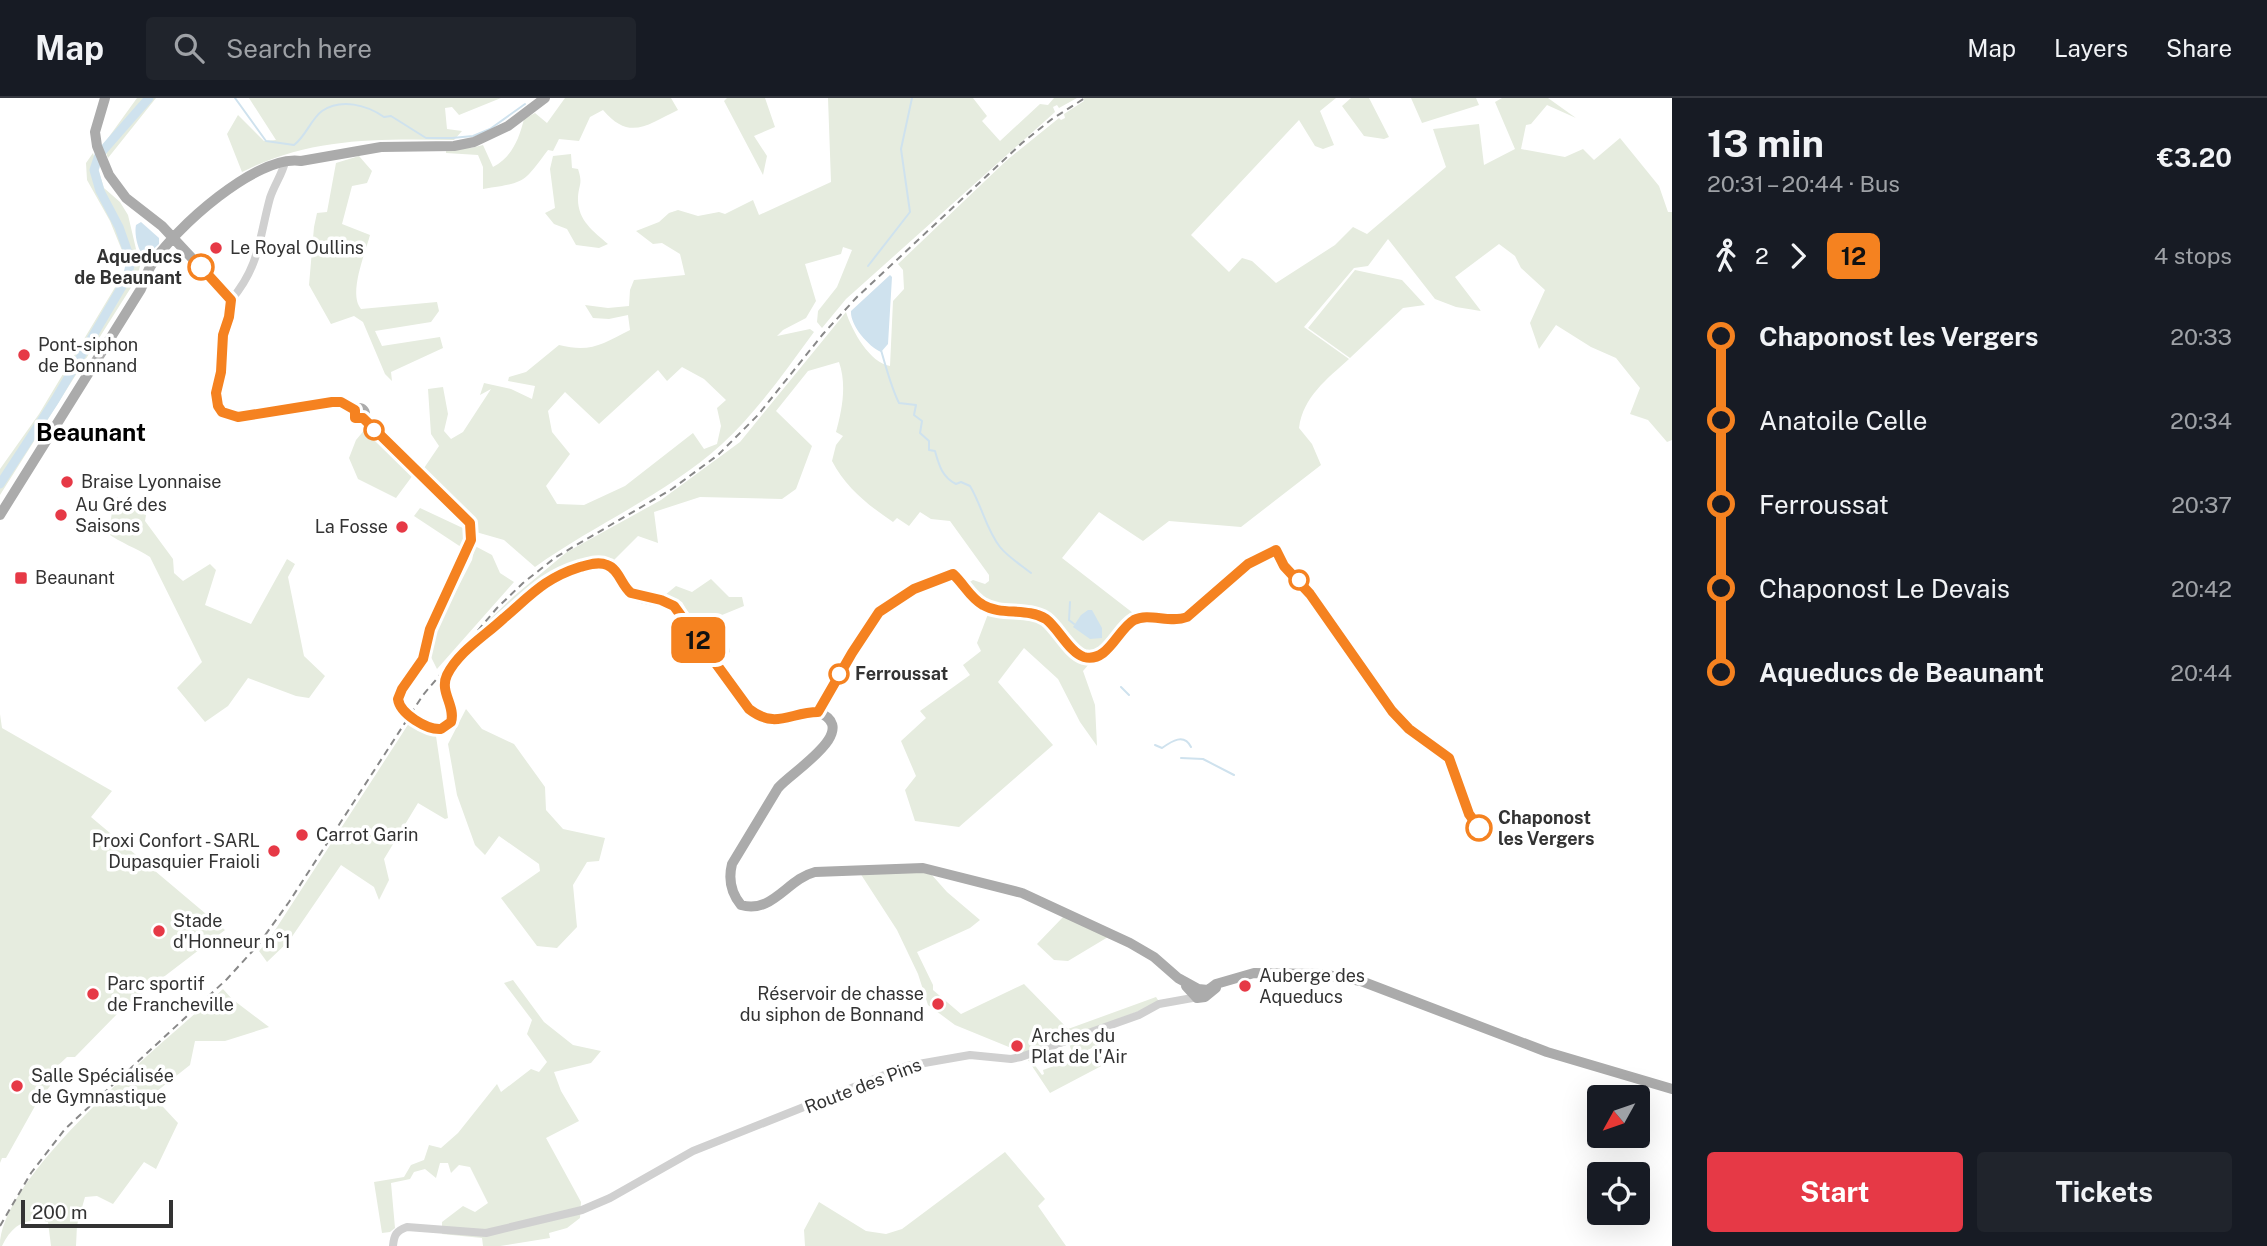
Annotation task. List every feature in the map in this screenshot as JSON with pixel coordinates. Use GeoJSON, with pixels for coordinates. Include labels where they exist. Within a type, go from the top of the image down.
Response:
{"type":"FeatureCollection","features":[{"type":"Feature","properties":{"kind":"main road"},"geometry":{"type":"LineString","coordinates":[[105,98],[95,132],[104,164],[126,198],[144,210],[175,240],[231,300],[223,335],[221,372],[216,393],[222,412],[238,417],[341,402],[355,410],[355,418],[363,418],[465,517],[471,530],[466,552],[430,629],[423,659],[398,699],[402,709],[424,724],[439,730],[451,722],[452,713],[445,691],[445,680],[452,668],[478,639],[545,582],[574,569],[598,564],[612,568],[631,593],[674,606],[756,714],[780,720],[818,712],[829,719],[832,725],[831,739],[778,788],[732,864],[731,887],[741,905],[753,908],[765,905],[800,878],[815,872],[923,868],[1022,893],[1154,957],[1196,995],[1216,984],[1254,973],[1321,974],[1361,981],[1547,1052],[1672,1090]]}},
{"type":"Feature","properties":{"kind":"main road"},"geometry":{"type":"LineString","coordinates":[[0,515],[145,280],[175,240],[226,197],[284,166],[301,161],[381,147],[454,146],[474,142],[508,126],[545,98]]}},
{"type":"Feature","properties":{"kind":"street"},"geometry":{"type":"LineString","coordinates":[[231,300],[249,274],[261,245],[270,198],[284,166]]}},
{"type":"Feature","properties":{"kind":"street","name":"Route des Pins"},"geometry":{"type":"LineString","coordinates":[[393,1246],[394,1235],[398,1230],[407,1227],[486,1233],[582,1210],[610,1198],[693,1151],[907,1066],[970,1055],[1011,1059],[1021,1057],[1139,1015],[1159,1003],[1196,995]]}},
{"type":"Feature","properties":{"kind":"shaded area"},"geometry":{"type":"Polygon","coordinates":[[[137,98],[156,98],[108,158],[103,145],[137,98]]]}},
{"type":"Feature","properties":{"kind":"shaded area"},"geometry":{"type":"Polygon","coordinates":[[[249,98],[501,98],[459,115],[452,107],[445,108],[447,129],[462,131],[454,140],[346,142],[294,152],[242,172],[227,134],[238,115],[264,141],[276,140],[249,98]]]}},
{"type":"Feature","properties":{"kind":"shaded area"},"geometry":{"type":"Polygon","coordinates":[[[565,98],[671,98],[678,110],[648,125],[631,128],[613,120],[603,110],[590,117],[579,141],[559,139],[553,151],[548,150],[527,176],[507,185],[483,189],[483,167],[478,155],[446,153],[446,149],[483,145],[493,167],[514,147],[524,119],[535,113],[547,123],[565,98]]]}},
{"type":"Feature","properties":{"kind":"shaded area"},"geometry":{"type":"Polygon","coordinates":[[[727,98],[765,98],[775,127],[754,136],[767,156],[763,175],[724,101],[727,98]]]}},
{"type":"Feature","properties":{"kind":"shaded area"},"geometry":{"type":"Polygon","coordinates":[[[828,98],[973,98],[987,116],[982,121],[1000,141],[1040,104],[1048,105],[1054,98],[1077,98],[1059,108],[1057,105],[1053,107],[1055,112],[846,299],[822,328],[817,322],[818,311],[837,287],[852,250],[843,247],[841,254],[805,264],[816,301],[806,318],[777,336],[810,329],[814,332],[747,418],[701,462],[535,567],[504,540],[476,532],[477,526],[460,506],[422,471],[439,446],[431,434],[428,389],[443,387],[448,414],[444,431],[451,439],[463,432],[491,389],[480,395],[484,383],[511,389],[532,399],[535,386],[508,381],[509,377],[526,372],[559,345],[588,347],[604,343],[630,330],[628,315],[609,319],[593,318],[585,305],[608,308],[629,306],[634,280],[685,275],[680,254],[662,243],[653,244],[636,231],[659,222],[669,213],[678,210],[698,216],[719,212],[725,214],[753,200],[759,215],[831,182],[828,98]],[[682,367],[667,381],[658,370],[599,424],[565,392],[548,411],[552,432],[570,454],[546,486],[557,504],[584,505],[625,486],[693,433],[704,449],[717,444],[721,426],[717,408],[726,400],[704,379],[682,367]]]}},
{"type":"Feature","properties":{"kind":"shaded area"},"geometry":{"type":"Polygon","coordinates":[[[1083,98],[1336,98],[1320,111],[1334,145],[1323,149],[1315,146],[1299,120],[1191,235],[1229,272],[1242,258],[1252,261],[1276,283],[1335,245],[1353,227],[1367,234],[1446,167],[1433,129],[1479,124],[1484,165],[1515,149],[1495,102],[1502,98],[1548,98],[1576,118],[1547,105],[1531,124],[1526,125],[1521,149],[1565,157],[1583,149],[1594,160],[1620,138],[1659,186],[1668,212],[1672,212],[1672,440],[1667,442],[1648,420],[1630,414],[1640,388],[1616,358],[1591,347],[1556,325],[1539,349],[1530,323],[1545,290],[1521,268],[1515,256],[1499,244],[1455,277],[1481,311],[1456,307],[1435,299],[1388,239],[1368,266],[1354,268],[1304,327],[1349,359],[1317,389],[1301,417],[1299,428],[1312,444],[1321,465],[1241,527],[1169,521],[1143,541],[1099,512],[1062,558],[1133,613],[1083,671],[1095,705],[1097,746],[1080,722],[1058,679],[1024,648],[998,682],[1053,745],[959,827],[915,821],[905,790],[916,776],[901,741],[926,718],[920,711],[970,675],[963,665],[981,651],[977,643],[988,614],[968,583],[973,580],[985,584],[989,581],[989,575],[950,521],[931,519],[920,512],[909,526],[897,518],[893,522],[858,495],[844,480],[832,461],[836,445],[843,436],[836,432],[843,388],[839,362],[808,371],[776,411],[812,446],[796,489],[782,499],[700,497],[654,512],[658,543],[638,536],[614,560],[578,563],[554,573],[523,593],[483,630],[489,620],[514,596],[567,552],[661,500],[740,442],[846,312],[857,337],[869,353],[890,366],[893,301],[904,289],[903,270],[898,264],[1007,160],[1059,118],[1065,118],[1064,114],[1084,101],[1083,98]]]}},
{"type":"Feature","properties":{"kind":"shaded area"},"geometry":{"type":"Polygon","coordinates":[[[1351,98],[1369,98],[1389,137],[1384,139],[1364,136],[1342,106],[1351,98]]]}},
{"type":"Feature","properties":{"kind":"shaded area"},"geometry":{"type":"Polygon","coordinates":[[[1411,98],[1476,98],[1479,105],[1422,123],[1411,98]]]}},
{"type":"Feature","properties":{"kind":"shaded area"},"geometry":{"type":"Polygon","coordinates":[[[93,153],[104,188],[120,202],[128,215],[140,266],[137,278],[0,495],[0,469],[39,414],[126,269],[125,258],[110,221],[87,180],[86,163],[93,153]]]}},
{"type":"Feature","properties":{"kind":"shaded area"},"geometry":{"type":"Polygon","coordinates":[[[571,154],[572,168],[578,169],[580,178],[580,212],[587,224],[608,244],[599,248],[576,245],[567,229],[554,224],[545,213],[555,208],[550,169],[553,156],[571,154]]]}},
{"type":"Feature","properties":{"kind":"shaded area"},"geometry":{"type":"Polygon","coordinates":[[[359,156],[372,171],[367,183],[352,186],[342,224],[370,235],[357,284],[357,302],[361,309],[437,302],[439,311],[431,322],[375,331],[382,346],[440,337],[443,348],[391,372],[392,381],[385,374],[363,322],[354,316],[331,324],[309,285],[317,213],[327,212],[336,163],[359,156]]]}},
{"type":"Feature","properties":{"kind":"shaded area"},"geometry":{"type":"Polygon","coordinates":[[[1355,270],[1402,280],[1425,305],[1403,308],[1350,358],[1308,328],[1355,270]]]}},
{"type":"Feature","properties":{"kind":"shaded area"},"geometry":{"type":"Polygon","coordinates":[[[366,428],[413,475],[396,498],[358,479],[349,458],[356,440],[366,428]]]}},
{"type":"Feature","properties":{"kind":"shaded area"},"geometry":{"type":"Polygon","coordinates":[[[117,497],[146,515],[145,521],[173,559],[174,573],[183,581],[210,564],[216,570],[205,605],[251,624],[287,559],[295,564],[288,577],[304,656],[325,676],[309,698],[296,696],[248,678],[228,706],[205,722],[177,688],[202,662],[150,557],[107,533],[117,497]]]}},
{"type":"Feature","properties":{"kind":"shaded area"},"geometry":{"type":"Polygon","coordinates":[[[420,508],[467,530],[464,549],[414,516],[420,508]]]}},
{"type":"Feature","properties":{"kind":"shaded area"},"geometry":{"type":"Polygon","coordinates":[[[475,546],[492,555],[500,573],[514,582],[437,669],[431,657],[437,628],[472,560],[475,546]]]}},
{"type":"Feature","properties":{"kind":"shaded area"},"geometry":{"type":"Polygon","coordinates":[[[711,579],[729,597],[742,597],[744,606],[722,615],[730,652],[720,658],[703,638],[682,602],[665,595],[676,586],[692,592],[711,579]]]}},
{"type":"Feature","properties":{"kind":"shaded area"},"geometry":{"type":"Polygon","coordinates":[[[466,709],[482,729],[514,744],[545,787],[546,810],[563,829],[605,838],[599,861],[587,862],[573,885],[577,927],[557,948],[537,946],[501,898],[540,871],[539,864],[499,836],[485,855],[475,845],[457,795],[448,744],[466,709]]]}},
{"type":"Feature","properties":{"kind":"shaded area"},"geometry":{"type":"Polygon","coordinates":[[[0,714],[2,728],[112,791],[91,817],[225,930],[127,1005],[121,1004],[118,1007],[119,1012],[75,1057],[67,1057],[50,1073],[56,1078],[35,1106],[6,1158],[2,1158],[0,1163],[0,714]]]}},
{"type":"Feature","properties":{"kind":"shaded area"},"geometry":{"type":"Polygon","coordinates":[[[411,720],[425,732],[436,736],[448,818],[445,819],[418,803],[384,859],[389,880],[379,900],[374,887],[341,865],[289,941],[267,962],[259,951],[411,720]]]}},
{"type":"Feature","properties":{"kind":"shaded area"},"geometry":{"type":"Polygon","coordinates":[[[860,873],[931,874],[947,892],[980,920],[970,928],[917,952],[933,990],[961,1014],[1024,984],[1068,1029],[1156,997],[1160,1003],[1026,1054],[955,1025],[928,1005],[918,974],[897,930],[860,873]]]}},
{"type":"Feature","properties":{"kind":"shaded area"},"geometry":{"type":"Polygon","coordinates":[[[1064,916],[1108,937],[1068,961],[1054,960],[1037,944],[1064,916]]]}},
{"type":"Feature","properties":{"kind":"shaded area"},"geometry":{"type":"Polygon","coordinates":[[[513,980],[544,1022],[573,1045],[601,1051],[591,1063],[554,1072],[561,1091],[579,1121],[546,1138],[581,1202],[580,1218],[567,1228],[549,1233],[550,1238],[500,1246],[483,1246],[482,1238],[442,1234],[442,1222],[463,1206],[475,1212],[488,1203],[470,1167],[459,1165],[451,1173],[448,1163],[440,1163],[436,1178],[425,1169],[414,1172],[410,1179],[391,1183],[395,1228],[382,1233],[374,1182],[404,1177],[411,1165],[424,1160],[429,1145],[441,1148],[458,1133],[497,1084],[501,1092],[531,1069],[539,1072],[547,1062],[527,1034],[532,1020],[504,983],[513,980]]]}},
{"type":"Feature","properties":{"kind":"shaded area"},"geometry":{"type":"Polygon","coordinates":[[[223,989],[269,1027],[225,1041],[195,1041],[190,1065],[152,1095],[178,1123],[156,1169],[144,1162],[113,1204],[97,1196],[85,1197],[77,1225],[76,1246],[51,1246],[48,1222],[33,1221],[20,1224],[0,1246],[7,1216],[27,1182],[56,1146],[129,1073],[223,989]]]}},
{"type":"Feature","properties":{"kind":"shaded area"},"geometry":{"type":"Polygon","coordinates":[[[1093,1038],[1107,1063],[1050,1093],[1028,1060],[1031,1060],[1042,1075],[1043,1070],[1076,1058],[1077,1061],[1095,1055],[1092,1048],[1073,1056],[1069,1043],[1093,1038]]]}},
{"type":"Feature","properties":{"kind":"shaded area"},"geometry":{"type":"Polygon","coordinates":[[[1005,1152],[1045,1199],[1038,1206],[1066,1246],[805,1246],[804,1230],[819,1202],[866,1231],[886,1234],[902,1229],[1005,1152]]]}},
{"type":"Feature","properties":{"kind":"water"},"geometry":{"type":"Polygon","coordinates":[[[141,222],[159,238],[159,244],[145,257],[139,247],[136,233],[136,225],[141,222]]]}},
{"type":"Feature","properties":{"kind":"water"},"geometry":{"type":"Polygon","coordinates":[[[890,275],[888,344],[881,352],[861,335],[853,322],[851,311],[890,275]]]}},
{"type":"Feature","properties":{"kind":"water"},"geometry":{"type":"Polygon","coordinates":[[[1088,610],[1092,610],[1102,628],[1102,638],[1090,639],[1073,627],[1088,610]]]}},
{"type":"Feature","properties":{"kind":"waterway"},"geometry":{"type":"LineString","coordinates":[[0,484],[55,400],[127,278],[131,261],[119,227],[100,191],[94,170],[99,155],[149,98]]}},
{"type":"Feature","properties":{"kind":"waterway"},"geometry":{"type":"LineString","coordinates":[[235,98],[266,141],[294,145],[318,114],[337,105],[354,105],[370,109],[384,117],[391,116],[426,138],[452,138],[473,136],[490,129],[525,104]]}},
{"type":"Feature","properties":{"kind":"waterway"},"geometry":{"type":"LineString","coordinates":[[868,266],[910,212],[901,149],[912,98]]}},
{"type":"Feature","properties":{"kind":"waterway"},"geometry":{"type":"LineString","coordinates":[[881,350],[899,403],[916,405],[914,415],[922,421],[920,433],[929,441],[929,450],[935,451],[944,474],[956,484],[961,482],[970,486],[1000,547],[1031,573]]}},
{"type":"Feature","properties":{"kind":"waterway"},"geometry":{"type":"LineString","coordinates":[[1070,602],[1069,620],[1074,624]]}},
{"type":"Feature","properties":{"kind":"waterway"},"geometry":{"type":"LineString","coordinates":[[1121,687],[1129,695]]}},
{"type":"Feature","properties":{"kind":"waterway"},"geometry":{"type":"LineString","coordinates":[[1155,745],[1162,748],[1181,739],[1191,747]]}},
{"type":"Feature","properties":{"kind":"waterway"},"geometry":{"type":"LineString","coordinates":[[1181,758],[1203,759],[1234,775]]}},
{"type":"Feature","properties":{"kind":"railway"},"geometry":{"type":"LineString","coordinates":[[0,1226],[31,1173],[65,1129],[227,979],[258,945],[289,902],[423,695],[497,608],[556,557],[672,489],[718,455],[758,415],[823,334],[857,297],[1022,143],[1085,98]]}},
{"type":"Feature","properties":{"kind":"bus line","name":"12"},"geometry":{"type":"LineString","coordinates":[[201,267],[231,300],[232,307],[223,335],[221,372],[216,393],[222,412],[238,417],[332,402],[347,404],[355,410],[355,418],[363,418],[470,523],[471,540],[430,629],[423,659],[398,699],[402,709],[429,727],[441,729],[451,722],[452,713],[445,691],[445,680],[447,674],[475,642],[541,585],[589,565],[608,565],[631,593],[674,606],[749,709],[762,717],[780,720],[818,712],[879,612],[914,589],[953,574],[973,598],[988,608],[1032,613],[1043,617],[1077,653],[1085,657],[1098,656],[1105,652],[1128,625],[1137,619],[1178,621],[1187,617],[1248,564],[1276,550],[1284,566],[1310,594],[1392,711],[1409,729],[1449,758],[1469,814],[1479,828]]}},
{"type":"Feature","properties":{"kind":"place","name":"Le Royal Oullins"},"geometry":{"type":"Point","coordinates":[216,248]}},
{"type":"Feature","properties":{"kind":"place","name":"Aqueducs de Beaunant"},"geometry":{"type":"Point","coordinates":[201,267]}},
{"type":"Feature","properties":{"kind":"place","name":"Pont-siphon de Bonnand"},"geometry":{"type":"Point","coordinates":[24,355]}},
{"type":"Feature","properties":{"kind":"place","name":"Braise Lyonnaise"},"geometry":{"type":"Point","coordinates":[67,482]}},
{"type":"Feature","properties":{"kind":"place","name":"Au Gré des Saisons"},"geometry":{"type":"Point","coordinates":[61,515]}},
{"type":"Feature","properties":{"kind":"place","name":"La Fosse"},"geometry":{"type":"Point","coordinates":[402,527]}},
{"type":"Feature","properties":{"kind":"place","name":"Beaunant"},"geometry":{"type":"Point","coordinates":[21,578]}},
{"type":"Feature","properties":{"kind":"place","name":"Ferroussat"},"geometry":{"type":"Point","coordinates":[839,674]}},
{"type":"Feature","properties":{"kind":"place","name":"Chaponost les Vergers"},"geometry":{"type":"Point","coordinates":[1479,828]}},
{"type":"Feature","properties":{"kind":"place","name":"Carrot Garin"},"geometry":{"type":"Point","coordinates":[302,835]}},
{"type":"Feature","properties":{"kind":"place","name":"Proxi Confort - SARL Dupasquier Fraioli"},"geometry":{"type":"Point","coordinates":[274,851]}},
{"type":"Feature","properties":{"kind":"place","name":"Stade d'Honneur n°1"},"geometry":{"type":"Point","coordinates":[159,931]}},
{"type":"Feature","properties":{"kind":"place","name":"Auberge des Aqueducs"},"geometry":{"type":"Point","coordinates":[1245,986]}},
{"type":"Feature","properties":{"kind":"place","name":"Parc sportif de Francheville"},"geometry":{"type":"Point","coordinates":[93,994]}},
{"type":"Feature","properties":{"kind":"place","name":"Réservoir de chasse du siphon de Bonnand"},"geometry":{"type":"Point","coordinates":[938,1004]}},
{"type":"Feature","properties":{"kind":"place","name":"Arches du Plat de l'Air"},"geometry":{"type":"Point","coordinates":[1017,1046]}},
{"type":"Feature","properties":{"kind":"place","name":"Salle Spécialisée de Gymnastique"},"geometry":{"type":"Point","coordinates":[17,1086]}},
{"type":"Feature","properties":{"kind":"district","name":"Beaunant"},"geometry":{"type":"Point","coordinates":[91,433]}}]}
